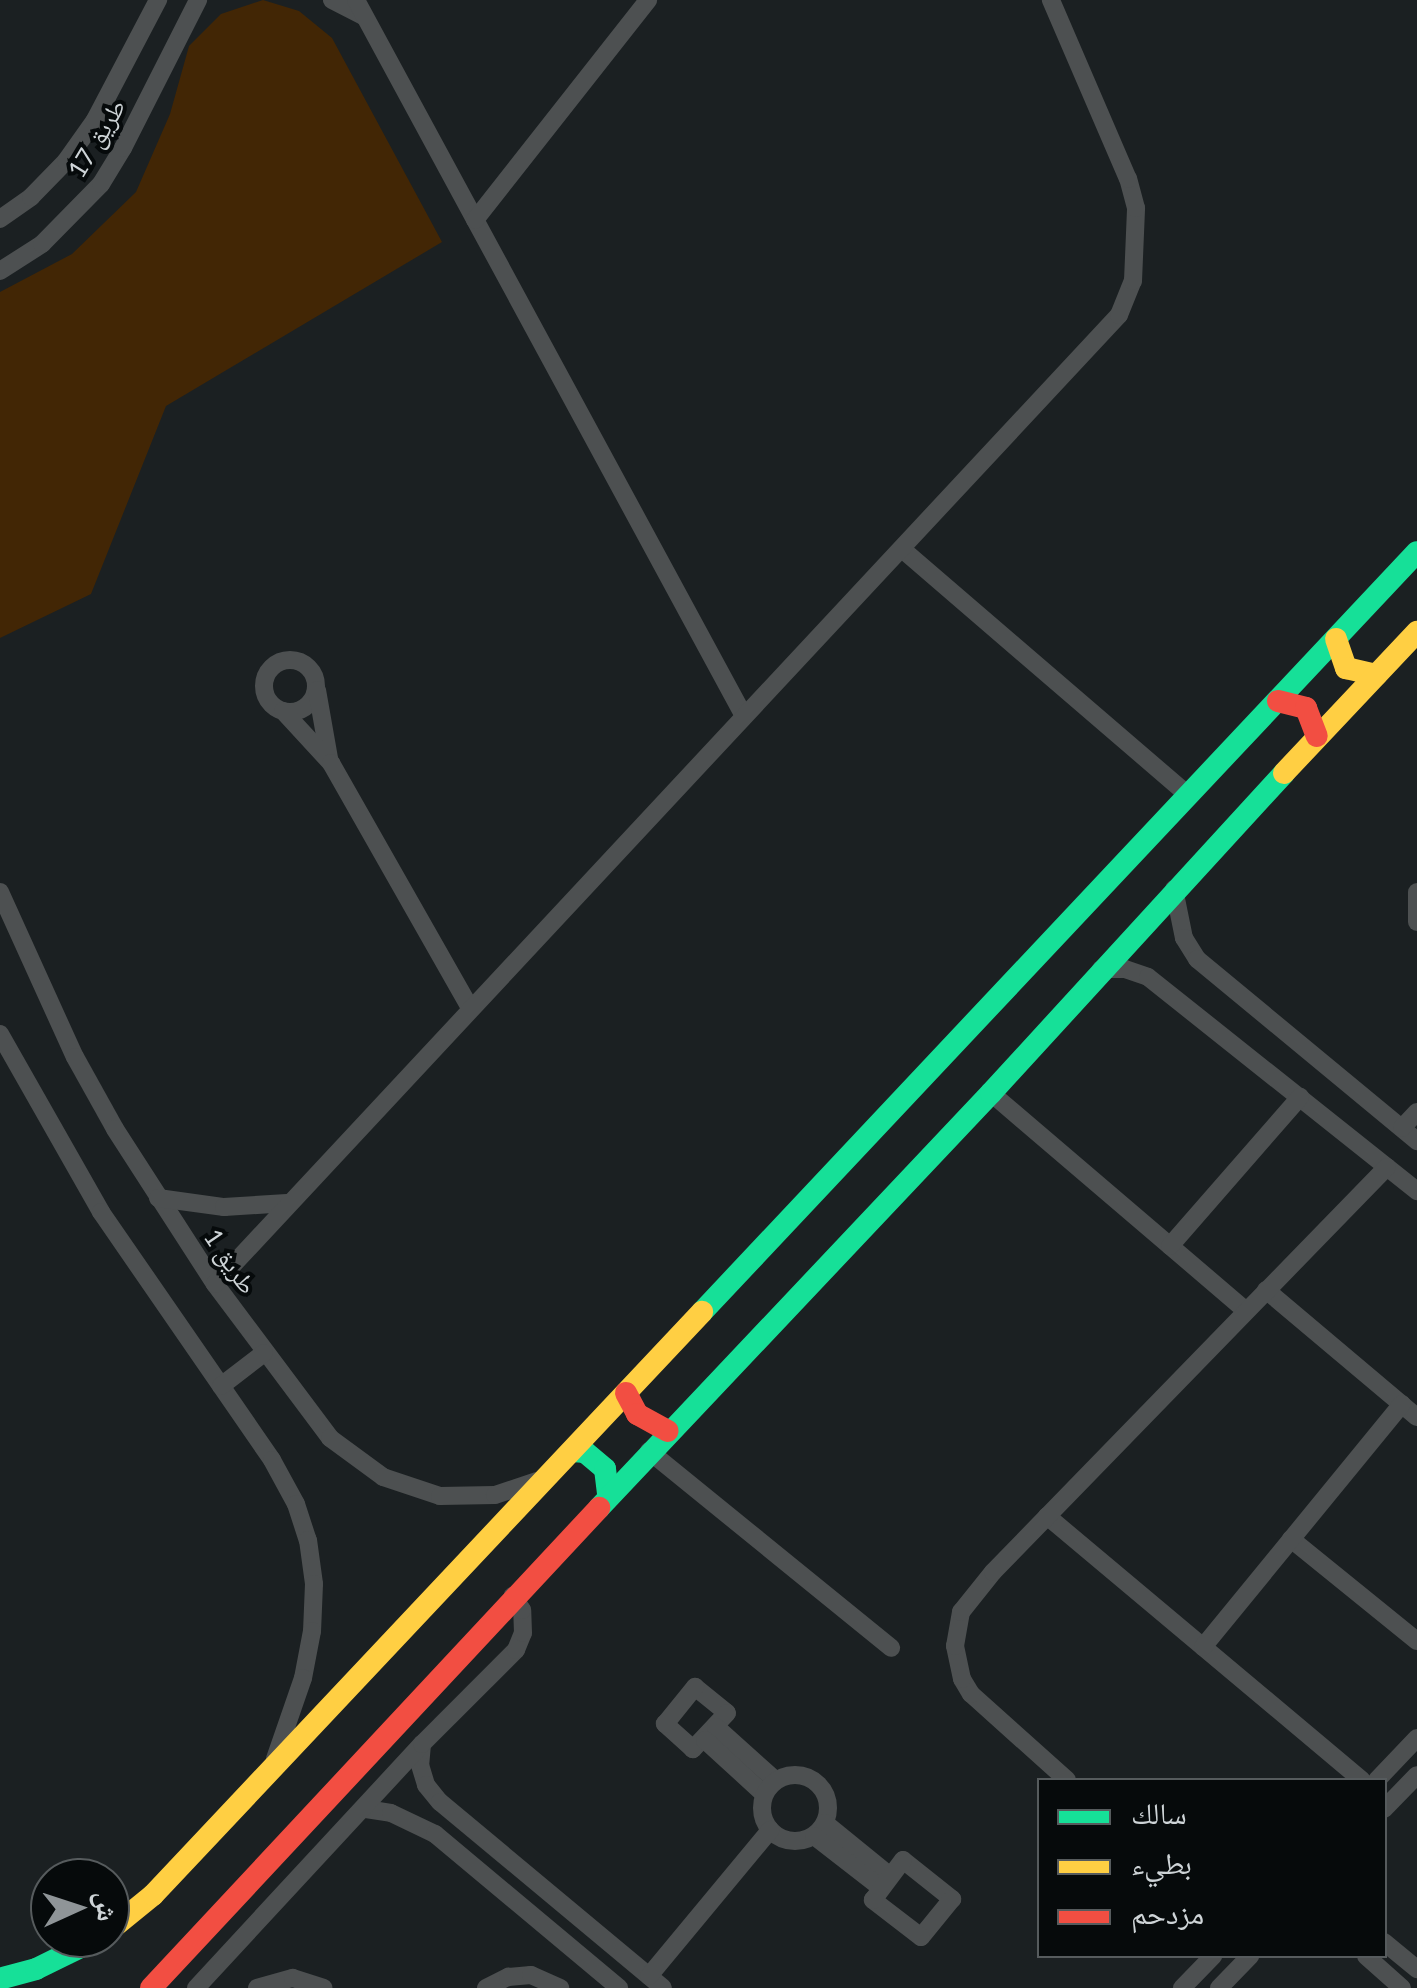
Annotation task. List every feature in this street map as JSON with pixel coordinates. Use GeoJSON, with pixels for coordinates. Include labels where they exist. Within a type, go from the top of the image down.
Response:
{"type":"FeatureCollection","features":[{"type":"Feature","properties":{"kind":"street","name":"طريق 17"},"geometry":{"type":"LineString","coordinates":[[0,220],[31,196],[85,134],[158,0]]}},
{"type":"Feature","properties":{"kind":"street","name":"طريق 17"},"geometry":{"type":"LineString","coordinates":[[0,271],[42,244],[101,184],[124,148],[198,0]]}},
{"type":"Feature","properties":{"kind":"street"},"geometry":{"type":"LineString","coordinates":[[332,0],[360,8],[744,716]]}},
{"type":"Feature","properties":{"kind":"street"},"geometry":{"type":"LineString","coordinates":[[475,220],[648,0]]}},
{"type":"Feature","properties":{"kind":"street"},"geometry":{"type":"LineString","coordinates":[[215,1284],[1119,315],[1133,281],[1137,226],[1128,179],[1051,0]]}},
{"type":"Feature","properties":{"kind":"street"},"geometry":{"type":"LineString","coordinates":[[902,549],[1186,793]]}},
{"type":"Feature","properties":{"kind":"street"},"geometry":{"type":"LineString","coordinates":[[130,1914],[153,1895],[1186,793],[1417,552]]}},
{"type":"Feature","properties":{"kind":"street"},"geometry":{"type":"LineString","coordinates":[[151,1988],[1417,632]]}},
{"type":"Feature","properties":{"kind":"street"},"geometry":{"type":"LineString","coordinates":[[1336,640],[1336,650],[1346,668],[1365,676],[1376,675]]}},
{"type":"Feature","properties":{"kind":"street"},"geometry":{"type":"LineString","coordinates":[[330,763],[309,667],[301,661],[281,661],[266,675],[264,684],[271,704],[283,711],[330,763],[470,1008]]}},
{"type":"Feature","properties":{"kind":"street"},"geometry":{"type":"LineString","coordinates":[[283,711],[305,708],[316,690]]}},
{"type":"Feature","properties":{"kind":"street"},"geometry":{"type":"LineString","coordinates":[[1278,701],[1306,708],[1316,726],[1316,736]]}},
{"type":"Feature","properties":{"kind":"street"},"geometry":{"type":"LineString","coordinates":[[1174,889],[1180,926],[1197,959],[1417,1140]]}},
{"type":"Feature","properties":{"kind":"street","name":"طريق 1"},"geometry":{"type":"LineString","coordinates":[[0,892],[76,1057],[158,1198],[264,1353],[330,1438],[383,1477],[414,1490],[468,1498],[508,1492],[547,1477]]}},
{"type":"Feature","properties":{"kind":"street"},"geometry":{"type":"LineString","coordinates":[[1417,892],[1417,922]]}},
{"type":"Feature","properties":{"kind":"street"},"geometry":{"type":"LineString","coordinates":[[1100,969],[1125,969],[1148,977],[1417,1191]]}},
{"type":"Feature","properties":{"kind":"street"},"geometry":{"type":"LineString","coordinates":[[0,1034],[101,1212],[272,1460],[296,1504],[308,1540],[314,1584],[304,1678],[270,1770]]}},
{"type":"Feature","properties":{"kind":"street"},"geometry":{"type":"LineString","coordinates":[[991,1092],[1246,1311]]}},
{"type":"Feature","properties":{"kind":"street"},"geometry":{"type":"LineString","coordinates":[[1170,1246],[1300,1098]]}},
{"type":"Feature","properties":{"kind":"street"},"geometry":{"type":"LineString","coordinates":[[1402,1128],[1417,1112]]}},
{"type":"Feature","properties":{"kind":"street"},"geometry":{"type":"LineString","coordinates":[[1065,1778],[971,1694],[962,1679],[954,1646],[961,1612],[1047,1516],[1386,1167]]}},
{"type":"Feature","properties":{"kind":"street"},"geometry":{"type":"LineString","coordinates":[[158,1198],[224,1207],[287,1203]]}},
{"type":"Feature","properties":{"kind":"street"},"geometry":{"type":"LineString","coordinates":[[1203,1647],[1291,1540],[1410,1410],[1266,1290]]}},
{"type":"Feature","properties":{"kind":"street"},"geometry":{"type":"LineString","coordinates":[[221,1386],[264,1353]]}},
{"type":"Feature","properties":{"kind":"street"},"geometry":{"type":"LineString","coordinates":[[626,1393],[637,1414],[668,1430]]}},
{"type":"Feature","properties":{"kind":"street"},"geometry":{"type":"LineString","coordinates":[[572,1451],[585,1452],[605,1469],[608,1495]]}},
{"type":"Feature","properties":{"kind":"street"},"geometry":{"type":"LineString","coordinates":[[649,1451],[890,1648]]}},
{"type":"Feature","properties":{"kind":"street"},"geometry":{"type":"LineString","coordinates":[[1047,1516],[1360,1778]]}},
{"type":"Feature","properties":{"kind":"street"},"geometry":{"type":"LineString","coordinates":[[1291,1540],[1417,1641]]}},
{"type":"Feature","properties":{"kind":"street"},"geometry":{"type":"LineString","coordinates":[[196,1988],[366,1809],[422,1744],[516,1650],[523,1632],[522,1610],[513,1596]]}},
{"type":"Feature","properties":{"kind":"street"},"geometry":{"type":"LineString","coordinates":[[710,1733],[770,1787]]}},
{"type":"Feature","properties":{"kind":"street"},"geometry":{"type":"LineString","coordinates":[[1379,1778],[1417,1738]]}},
{"type":"Feature","properties":{"kind":"street"},"geometry":{"type":"LineString","coordinates":[[422,1744],[420,1765],[426,1785],[440,1802],[656,1982],[770,1830]]}},
{"type":"Feature","properties":{"kind":"street"},"geometry":{"type":"LineString","coordinates":[[796,1774],[814,1780],[826,1795],[820,1829],[786,1840],[770,1830],[762,1813],[770,1787],[796,1774]]}},
{"type":"Feature","properties":{"kind":"street"},"geometry":{"type":"LineString","coordinates":[[1387,1807],[1417,1775]]}},
{"type":"Feature","properties":{"kind":"street"},"geometry":{"type":"LineString","coordinates":[[366,1809],[391,1812],[435,1834],[619,1988]]}},
{"type":"Feature","properties":{"kind":"street"},"geometry":{"type":"LineString","coordinates":[[820,1829],[885,1881]]}},
{"type":"Feature","properties":{"kind":"street"},"geometry":{"type":"LineString","coordinates":[[1387,1944],[1417,1969]]}},
{"type":"Feature","properties":{"kind":"street"},"geometry":{"type":"LineString","coordinates":[[8,1981],[58,1958]]}},
{"type":"Feature","properties":{"kind":"street"},"geometry":{"type":"LineString","coordinates":[[1182,1988],[1211,1958]]}},
{"type":"Feature","properties":{"kind":"street"},"geometry":{"type":"LineString","coordinates":[[1220,1988],[1248,1958]]}},
{"type":"Feature","properties":{"kind":"street"},"geometry":{"type":"LineString","coordinates":[[1368,1958],[1402,1988]]}},
{"type":"Feature","properties":{"kind":"street"},"geometry":{"type":"LineString","coordinates":[[486,1988],[520,1975],[542,1976],[560,1988]]}},
{"type":"Feature","properties":{"kind":"street"},"geometry":{"type":"LineString","coordinates":[[257,1988],[293,1978],[322,1988]]}},
{"type":"Feature","properties":{"kind":"shaded area"},"geometry":{"type":"Polygon","coordinates":[[[263,0],[299,11],[332,38],[442,242],[166,406],[91,594],[0,638],[0,292],[72,254],[136,192],[170,114],[189,46],[221,14],[263,0]]]}},
{"type":"Feature","properties":{"kind":"traffic: fast"},"geometry":{"type":"LineString","coordinates":[[702,1312],[1417,552]]}},
{"type":"Feature","properties":{"kind":"traffic: fast"},"geometry":{"type":"LineString","coordinates":[[599,1508],[991,1093],[1284,773]]}},
{"type":"Feature","properties":{"kind":"traffic: fast"},"geometry":{"type":"LineString","coordinates":[[572,1451],[585,1452],[605,1469],[608,1495]]}},
{"type":"Feature","properties":{"kind":"traffic: fast"},"geometry":{"type":"LineString","coordinates":[[3,1978],[58,1958]]}},
{"type":"Feature","properties":{"kind":"traffic: slow"},"geometry":{"type":"LineString","coordinates":[[1284,773],[1417,632]]}},
{"type":"Feature","properties":{"kind":"traffic: slow"},"geometry":{"type":"LineString","coordinates":[[1336,639],[1346,668],[1376,675]]}},
{"type":"Feature","properties":{"kind":"traffic: slow"},"geometry":{"type":"LineString","coordinates":[[130,1914],[153,1895],[702,1312]]}},
{"type":"Feature","properties":{"kind":"traffic: jam"},"geometry":{"type":"LineString","coordinates":[[1278,701],[1306,708],[1317,736]]}},
{"type":"Feature","properties":{"kind":"traffic: jam"},"geometry":{"type":"LineString","coordinates":[[626,1393],[637,1414],[668,1431]]}},
{"type":"Feature","properties":{"kind":"traffic: jam"},"geometry":{"type":"LineString","coordinates":[[151,1988],[599,1508]]}}]}
